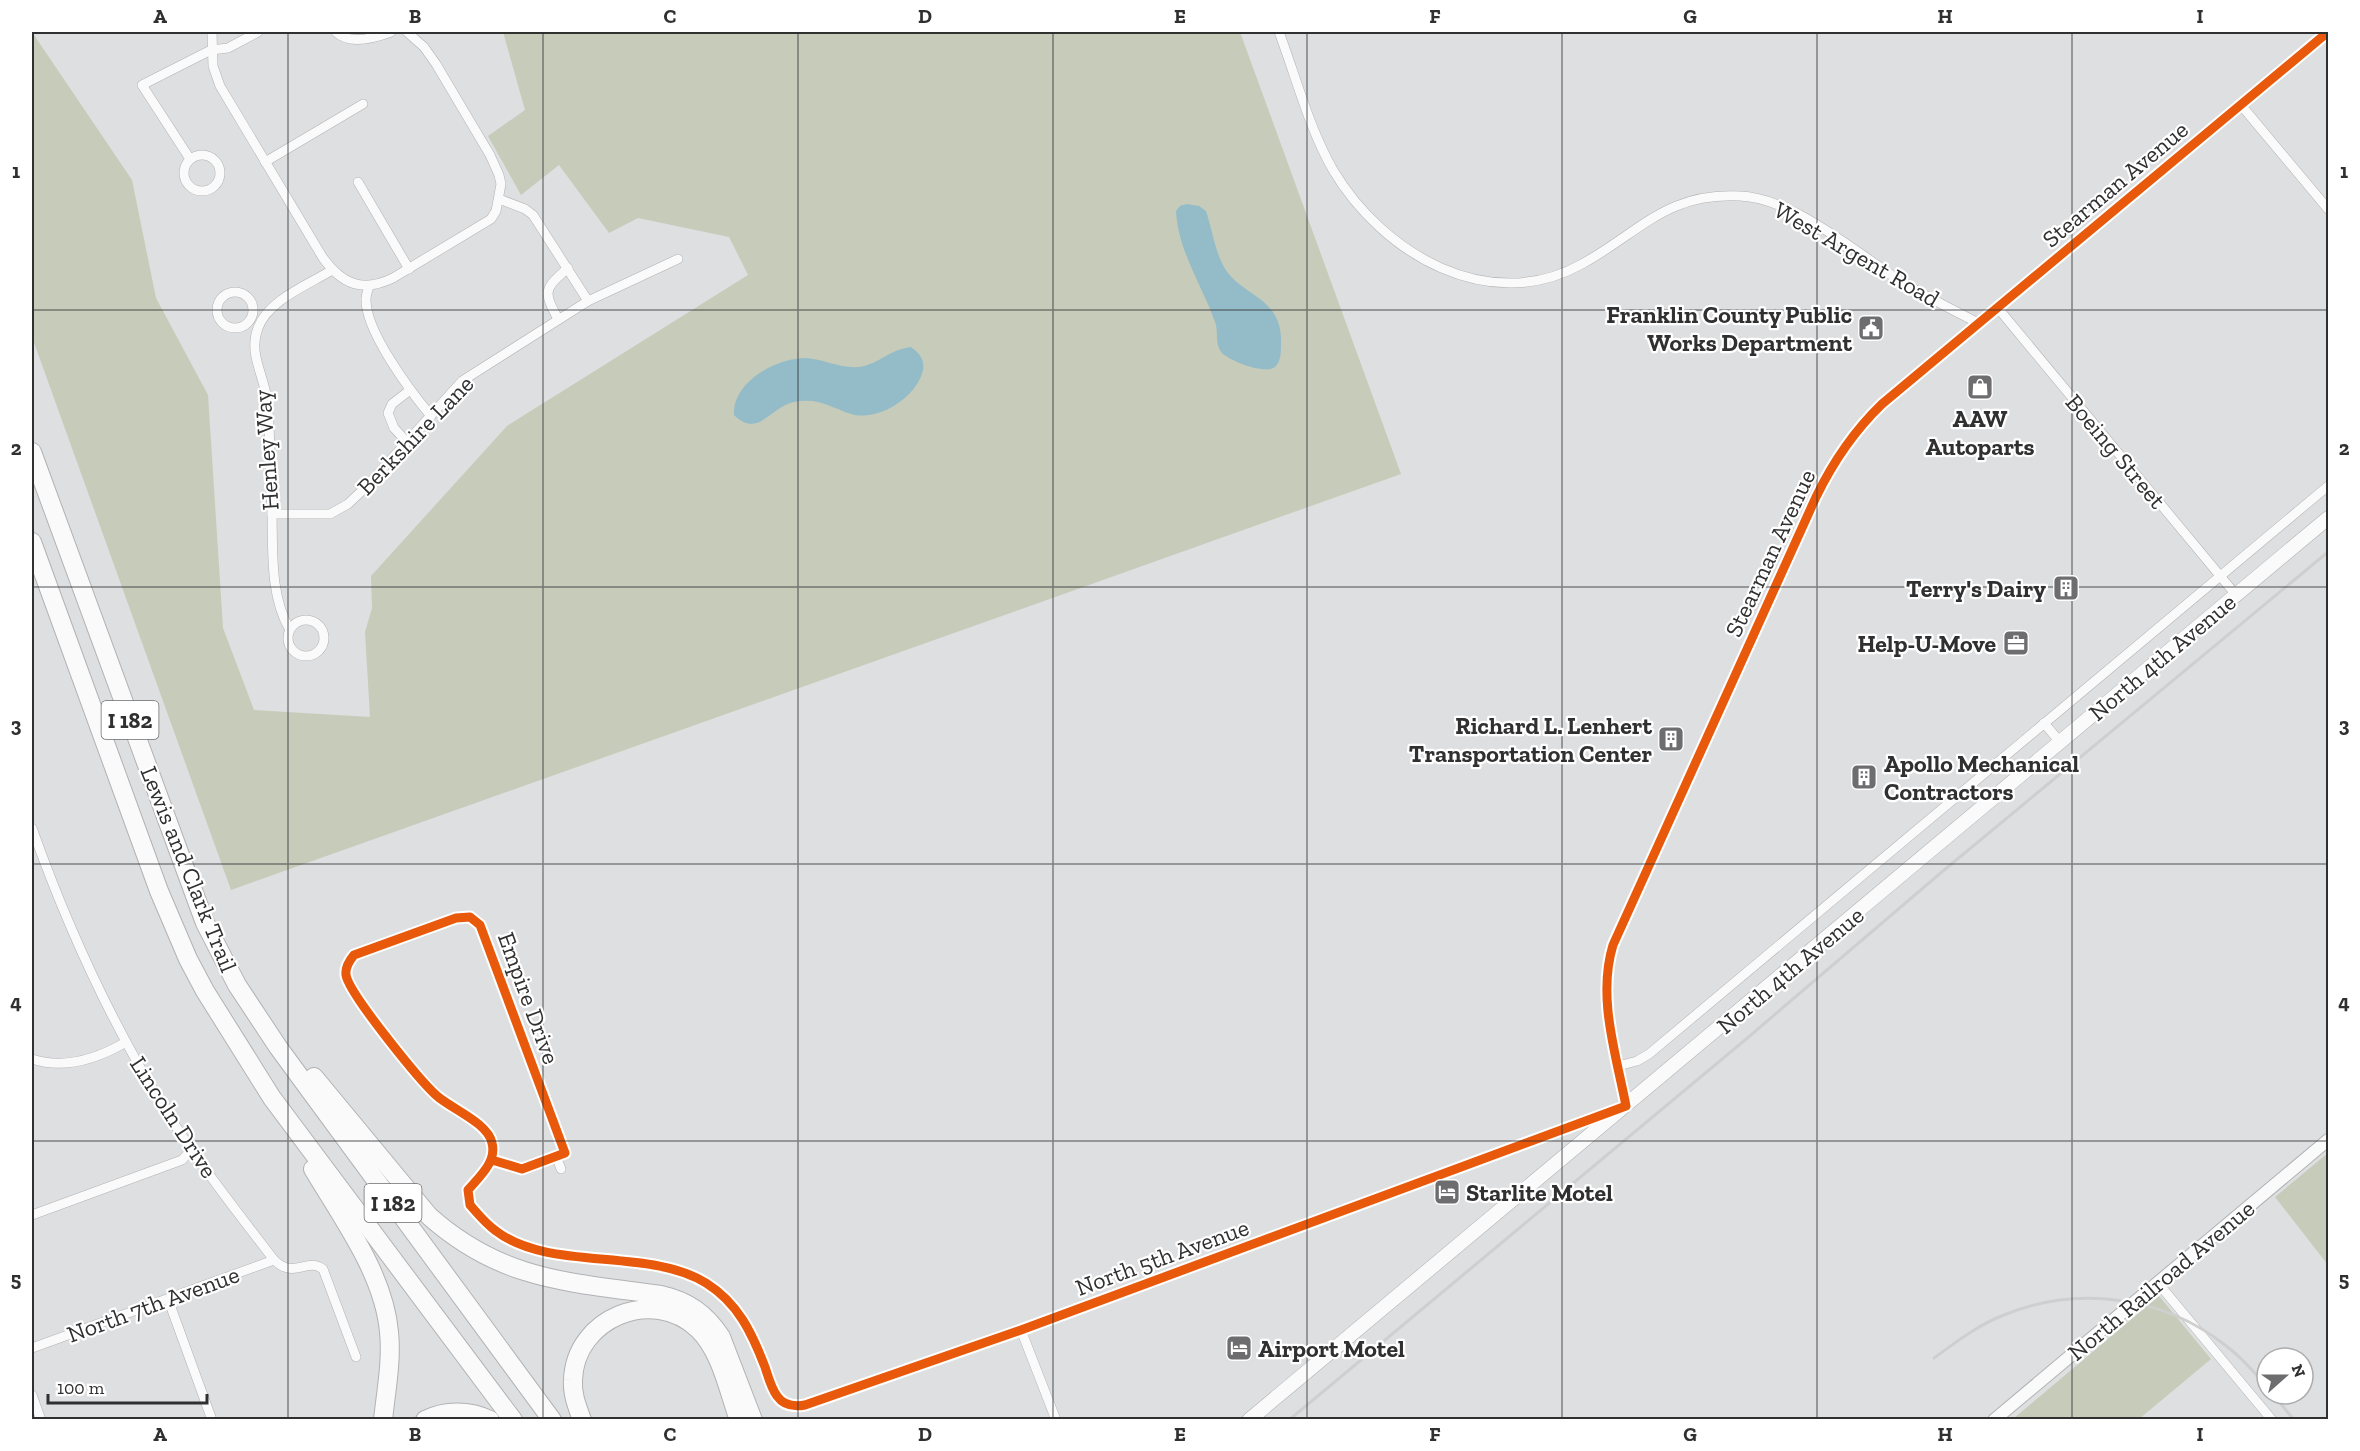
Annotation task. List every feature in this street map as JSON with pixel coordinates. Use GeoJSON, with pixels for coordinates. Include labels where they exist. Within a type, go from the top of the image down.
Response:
{"type":"FeatureCollection","features":[{"type":"Feature","properties":{"kind":"highway","name":"Lewis and Clark Trail"},"geometry":{"type":"LineString","coordinates":[[32,452],[188,880],[209,930],[237,985],[278,1047],[552,1419]]}},
{"type":"Feature","properties":{"kind":"highway","name":"Lewis and Clark Trail"},"geometry":{"type":"LineString","coordinates":[[32,542],[172,925],[205,991],[272,1098],[513,1419]]}},
{"type":"Feature","properties":{"kind":"highway"},"geometry":{"type":"LineString","coordinates":[[237,985],[429,1216],[445,1230],[480,1254],[520,1271],[558,1280],[661,1295],[696,1309],[714,1326],[721,1337],[753,1419]]}},
{"type":"Feature","properties":{"kind":"highway"},"geometry":{"type":"LineString","coordinates":[[272,1098],[368,1264],[382,1295],[390,1349],[383,1419]]}},
{"type":"Feature","properties":{"kind":"highway"},"geometry":{"type":"LineString","coordinates":[[582,1419],[575,1403],[573,1379],[574,1367],[583,1345],[598,1326],[630,1310],[642,1309],[660,1310],[677,1315],[697,1328],[705,1337],[715,1354],[739,1419]]}},
{"type":"Feature","properties":{"kind":"highway"},"geometry":{"type":"LineString","coordinates":[[424,1419],[452,1412],[475,1414],[490,1419]]}},
{"type":"Feature","properties":{"kind":"main road","name":"North 4th Avenue"},"geometry":{"type":"LineString","coordinates":[[1249,1419],[2328,518]]}},
{"type":"Feature","properties":{"kind":"street"},"geometry":{"type":"LineString","coordinates":[[212,32],[213,66],[220,86],[265,162],[332,270],[344,280],[369,286],[380,284],[484,224],[496,211],[499,200],[499,175],[490,155],[436,64],[424,47],[407,32]]}},
{"type":"Feature","properties":{"kind":"street"},"geometry":{"type":"LineString","coordinates":[[190,159],[142,85],[212,50],[228,48],[258,32]]}},
{"type":"Feature","properties":{"kind":"street"},"geometry":{"type":"LineString","coordinates":[[336,32],[340,36],[360,40],[391,32]]}},
{"type":"Feature","properties":{"kind":"street","name":"West Argent Road"},"geometry":{"type":"LineString","coordinates":[[1279,32],[1320,145],[1342,184],[1371,220],[1394,240],[1420,258],[1447,271],[1491,283],[1526,283],[1545,279],[1584,263],[1649,219],[1674,206],[1702,198],[1743,196],[1760,199],[1791,210],[1914,289],[1978,323]]}},
{"type":"Feature","properties":{"kind":"street","name":"Stearman Avenue"},"geometry":{"type":"LineString","coordinates":[[1626,1106],[1606,992],[1608,962],[1613,945],[1825,479],[1844,447],[1869,417],[1978,323],[2327,34]]}},
{"type":"Feature","properties":{"kind":"street"},"geometry":{"type":"LineString","coordinates":[[265,162],[363,104]]}},
{"type":"Feature","properties":{"kind":"street"},"geometry":{"type":"LineString","coordinates":[[2241,105],[2328,209]]}},
{"type":"Feature","properties":{"kind":"street"},"geometry":{"type":"LineString","coordinates":[[207,155],[216,162],[220,178],[213,188],[201,192],[190,187],[184,176],[184,170],[190,159],[207,155]]}},
{"type":"Feature","properties":{"kind":"street"},"geometry":{"type":"LineString","coordinates":[[358,182],[409,268]]}},
{"type":"Feature","properties":{"kind":"street"},"geometry":{"type":"LineString","coordinates":[[499,200],[525,209],[533,215],[588,301]]}},
{"type":"Feature","properties":{"kind":"street","name":"Berkshire Lane"},"geometry":{"type":"LineString","coordinates":[[272,514],[330,514],[339,510],[367,486],[462,381],[588,301],[678,259]]}},
{"type":"Feature","properties":{"kind":"street"},"geometry":{"type":"LineString","coordinates":[[558,319],[547,293],[550,284],[567,268]]}},
{"type":"Feature","properties":{"kind":"street"},"geometry":{"type":"LineString","coordinates":[[252,315],[262,321],[269,311],[286,298],[332,270]]}},
{"type":"Feature","properties":{"kind":"street"},"geometry":{"type":"LineString","coordinates":[[369,286],[365,298],[369,317],[410,390],[431,416]]}},
{"type":"Feature","properties":{"kind":"street"},"geometry":{"type":"LineString","coordinates":[[233,291],[239,292],[249,298],[253,309],[252,315],[246,325],[240,328],[228,327],[218,319],[216,306],[222,296],[233,291]]}},
{"type":"Feature","properties":{"kind":"street","name":"Boeing Street"},"geometry":{"type":"LineString","coordinates":[[1997,307],[2236,595]]}},
{"type":"Feature","properties":{"kind":"street","name":"Henley Way"},"geometry":{"type":"LineString","coordinates":[[262,321],[254,343],[257,364],[267,399],[272,547],[282,617],[290,630]]}},
{"type":"Feature","properties":{"kind":"street"},"geometry":{"type":"LineString","coordinates":[[407,442],[394,428],[388,413],[392,404],[410,390]]}},
{"type":"Feature","properties":{"kind":"street"},"geometry":{"type":"LineString","coordinates":[[1618,1066],[1637,1061],[1649,1054],[2328,486]]}},
{"type":"Feature","properties":{"kind":"street"},"geometry":{"type":"LineString","coordinates":[[303,620],[314,622],[324,637],[321,648],[311,656],[299,655],[290,648],[288,642],[290,630],[303,620]]}},
{"type":"Feature","properties":{"kind":"street"},"geometry":{"type":"LineString","coordinates":[[2044,723],[2060,742]]}},
{"type":"Feature","properties":{"kind":"street","name":"Lincoln Drive"},"geometry":{"type":"LineString","coordinates":[[32,828],[71,932],[100,995],[126,1042],[170,1118],[274,1260]]}},
{"type":"Feature","properties":{"kind":"street","name":"Empire Drive"},"geometry":{"type":"LineString","coordinates":[[492,1160],[493,1146],[487,1132],[437,1096],[366,1011],[346,978],[347,965],[354,955],[456,918],[464,916],[476,920],[484,931],[565,1153],[556,1156]]}},
{"type":"Feature","properties":{"kind":"street"},"geometry":{"type":"LineString","coordinates":[[32,1059],[50,1063],[76,1062],[102,1055],[126,1042]]}},
{"type":"Feature","properties":{"kind":"street","name":"North 5th Avenue"},"geometry":{"type":"LineString","coordinates":[[492,1160],[468,1190],[470,1205],[496,1231],[510,1239],[541,1250],[662,1267],[691,1275],[717,1290],[742,1317],[751,1333],[777,1397],[795,1407],[1021,1330],[1626,1106]]}},
{"type":"Feature","properties":{"kind":"street","name":"North Railroad Avenue"},"geometry":{"type":"LineString","coordinates":[[1994,1419],[2328,1140]]}},
{"type":"Feature","properties":{"kind":"street"},"geometry":{"type":"LineString","coordinates":[[32,1215],[182,1160],[192,1149]]}},
{"type":"Feature","properties":{"kind":"street"},"geometry":{"type":"LineString","coordinates":[[492,1160],[522,1169],[556,1156],[561,1169]]}},
{"type":"Feature","properties":{"kind":"street"},"geometry":{"type":"LineString","coordinates":[[274,1260],[279,1265],[292,1270],[314,1265],[323,1269],[356,1357]]}},
{"type":"Feature","properties":{"kind":"street","name":"North 7th Avenue"},"geometry":{"type":"LineString","coordinates":[[32,1348],[274,1260]]}},
{"type":"Feature","properties":{"kind":"street"},"geometry":{"type":"LineString","coordinates":[[2158,1283],[2272,1419]]}},
{"type":"Feature","properties":{"kind":"street"},"geometry":{"type":"LineString","coordinates":[[168,1299],[212,1419]]}},
{"type":"Feature","properties":{"kind":"street"},"geometry":{"type":"LineString","coordinates":[[1021,1330],[1056,1419]]}},
{"type":"Feature","properties":{"kind":"street"},"geometry":{"type":"LineString","coordinates":[[32,1395],[41,1419]]}},
{"type":"Feature","properties":{"kind":"green space"},"geometry":{"type":"Polygon","coordinates":[[[32,32],[132,180],[156,298],[208,395],[223,628],[254,710],[370,717],[365,632],[372,608],[371,576],[507,426],[748,275],[729,237],[638,218],[609,233],[559,165],[521,195],[488,136],[525,110],[503,32],[1240,32],[1401,474],[231,890],[32,337],[32,32]]]}},
{"type":"Feature","properties":{"kind":"green space"},"geometry":{"type":"Polygon","coordinates":[[[2328,1153],[2328,1265],[2275,1197],[2328,1153]]]}},
{"type":"Feature","properties":{"kind":"green space"},"geometry":{"type":"Polygon","coordinates":[[[2159,1296],[2211,1359],[2139,1419],[2013,1419],[2159,1296]]]}},
{"type":"Feature","properties":{"kind":"water"},"geometry":{"type":"Polygon","coordinates":[[[1187,204],[1199,206],[1206,211],[1224,267],[1240,285],[1268,306],[1275,316],[1280,328],[1281,353],[1278,364],[1271,369],[1240,363],[1222,353],[1217,342],[1217,330],[1210,308],[1181,240],[1176,211],[1180,206],[1187,204]]]}},
{"type":"Feature","properties":{"kind":"water"},"geometry":{"type":"Polygon","coordinates":[[[911,347],[919,354],[923,363],[919,380],[905,398],[885,411],[862,416],[817,402],[802,401],[786,405],[757,423],[742,422],[734,415],[735,403],[748,383],[758,374],[781,362],[806,358],[857,367],[871,364],[911,347]]]}},
{"type":"Feature","properties":{"kind":"railway"},"geometry":{"type":"LineString","coordinates":[[1289,1420],[1745,1040],[1943,871],[2328,552]]}},
{"type":"Feature","properties":{"kind":"railway"},"geometry":{"type":"LineString","coordinates":[[1934,1358],[1967,1334],[2004,1315],[2061,1300],[2090,1298],[2119,1300],[2175,1315],[2201,1328],[2225,1345],[2255,1373]]}},
{"type":"Feature","properties":{"kind":"railway"},"geometry":{"type":"LineString","coordinates":[[2283,1406],[2294,1420]]}},
{"type":"Feature","properties":{"kind":"cycle path"},"geometry":{"type":"LineString","coordinates":[[492,1160],[522,1169],[565,1153],[480,925],[470,917],[456,918],[354,955],[348,964],[346,975],[359,1000],[372,1018],[429,1088],[477,1123],[489,1136],[493,1150],[490,1163],[468,1190],[470,1205],[485,1222],[518,1244],[543,1251],[656,1265],[682,1272],[706,1283],[727,1300],[743,1320],[755,1342],[777,1396],[786,1404],[797,1406],[1021,1330],[1626,1106],[1607,1005],[1607,985],[1613,945],[1816,497],[1837,459],[1853,436],[1882,404],[2328,32]]}},
{"type":"Feature","properties":{"kind":"place","name":"Franklin County Public Works Department"},"geometry":{"type":"Point","coordinates":[1871,328]}},
{"type":"Feature","properties":{"kind":"place","name":"AAW Autoparts"},"geometry":{"type":"Point","coordinates":[1980,387]}},
{"type":"Feature","properties":{"kind":"place","name":"Terry's Dairy"},"geometry":{"type":"Point","coordinates":[2066,588]}},
{"type":"Feature","properties":{"kind":"place","name":"Help-U-Move"},"geometry":{"type":"Point","coordinates":[2016,643]}},
{"type":"Feature","properties":{"kind":"place","name":"Richard L. Lenhert Transportation Center"},"geometry":{"type":"Point","coordinates":[1671,739]}},
{"type":"Feature","properties":{"kind":"place","name":"Apollo Mechanical Contractors"},"geometry":{"type":"Point","coordinates":[1864,777]}},
{"type":"Feature","properties":{"kind":"place","name":"Starlite Motel"},"geometry":{"type":"Point","coordinates":[1447,1192]}},
{"type":"Feature","properties":{"kind":"place","name":"Airport Motel"},"geometry":{"type":"Point","coordinates":[1239,1348]}}]}
